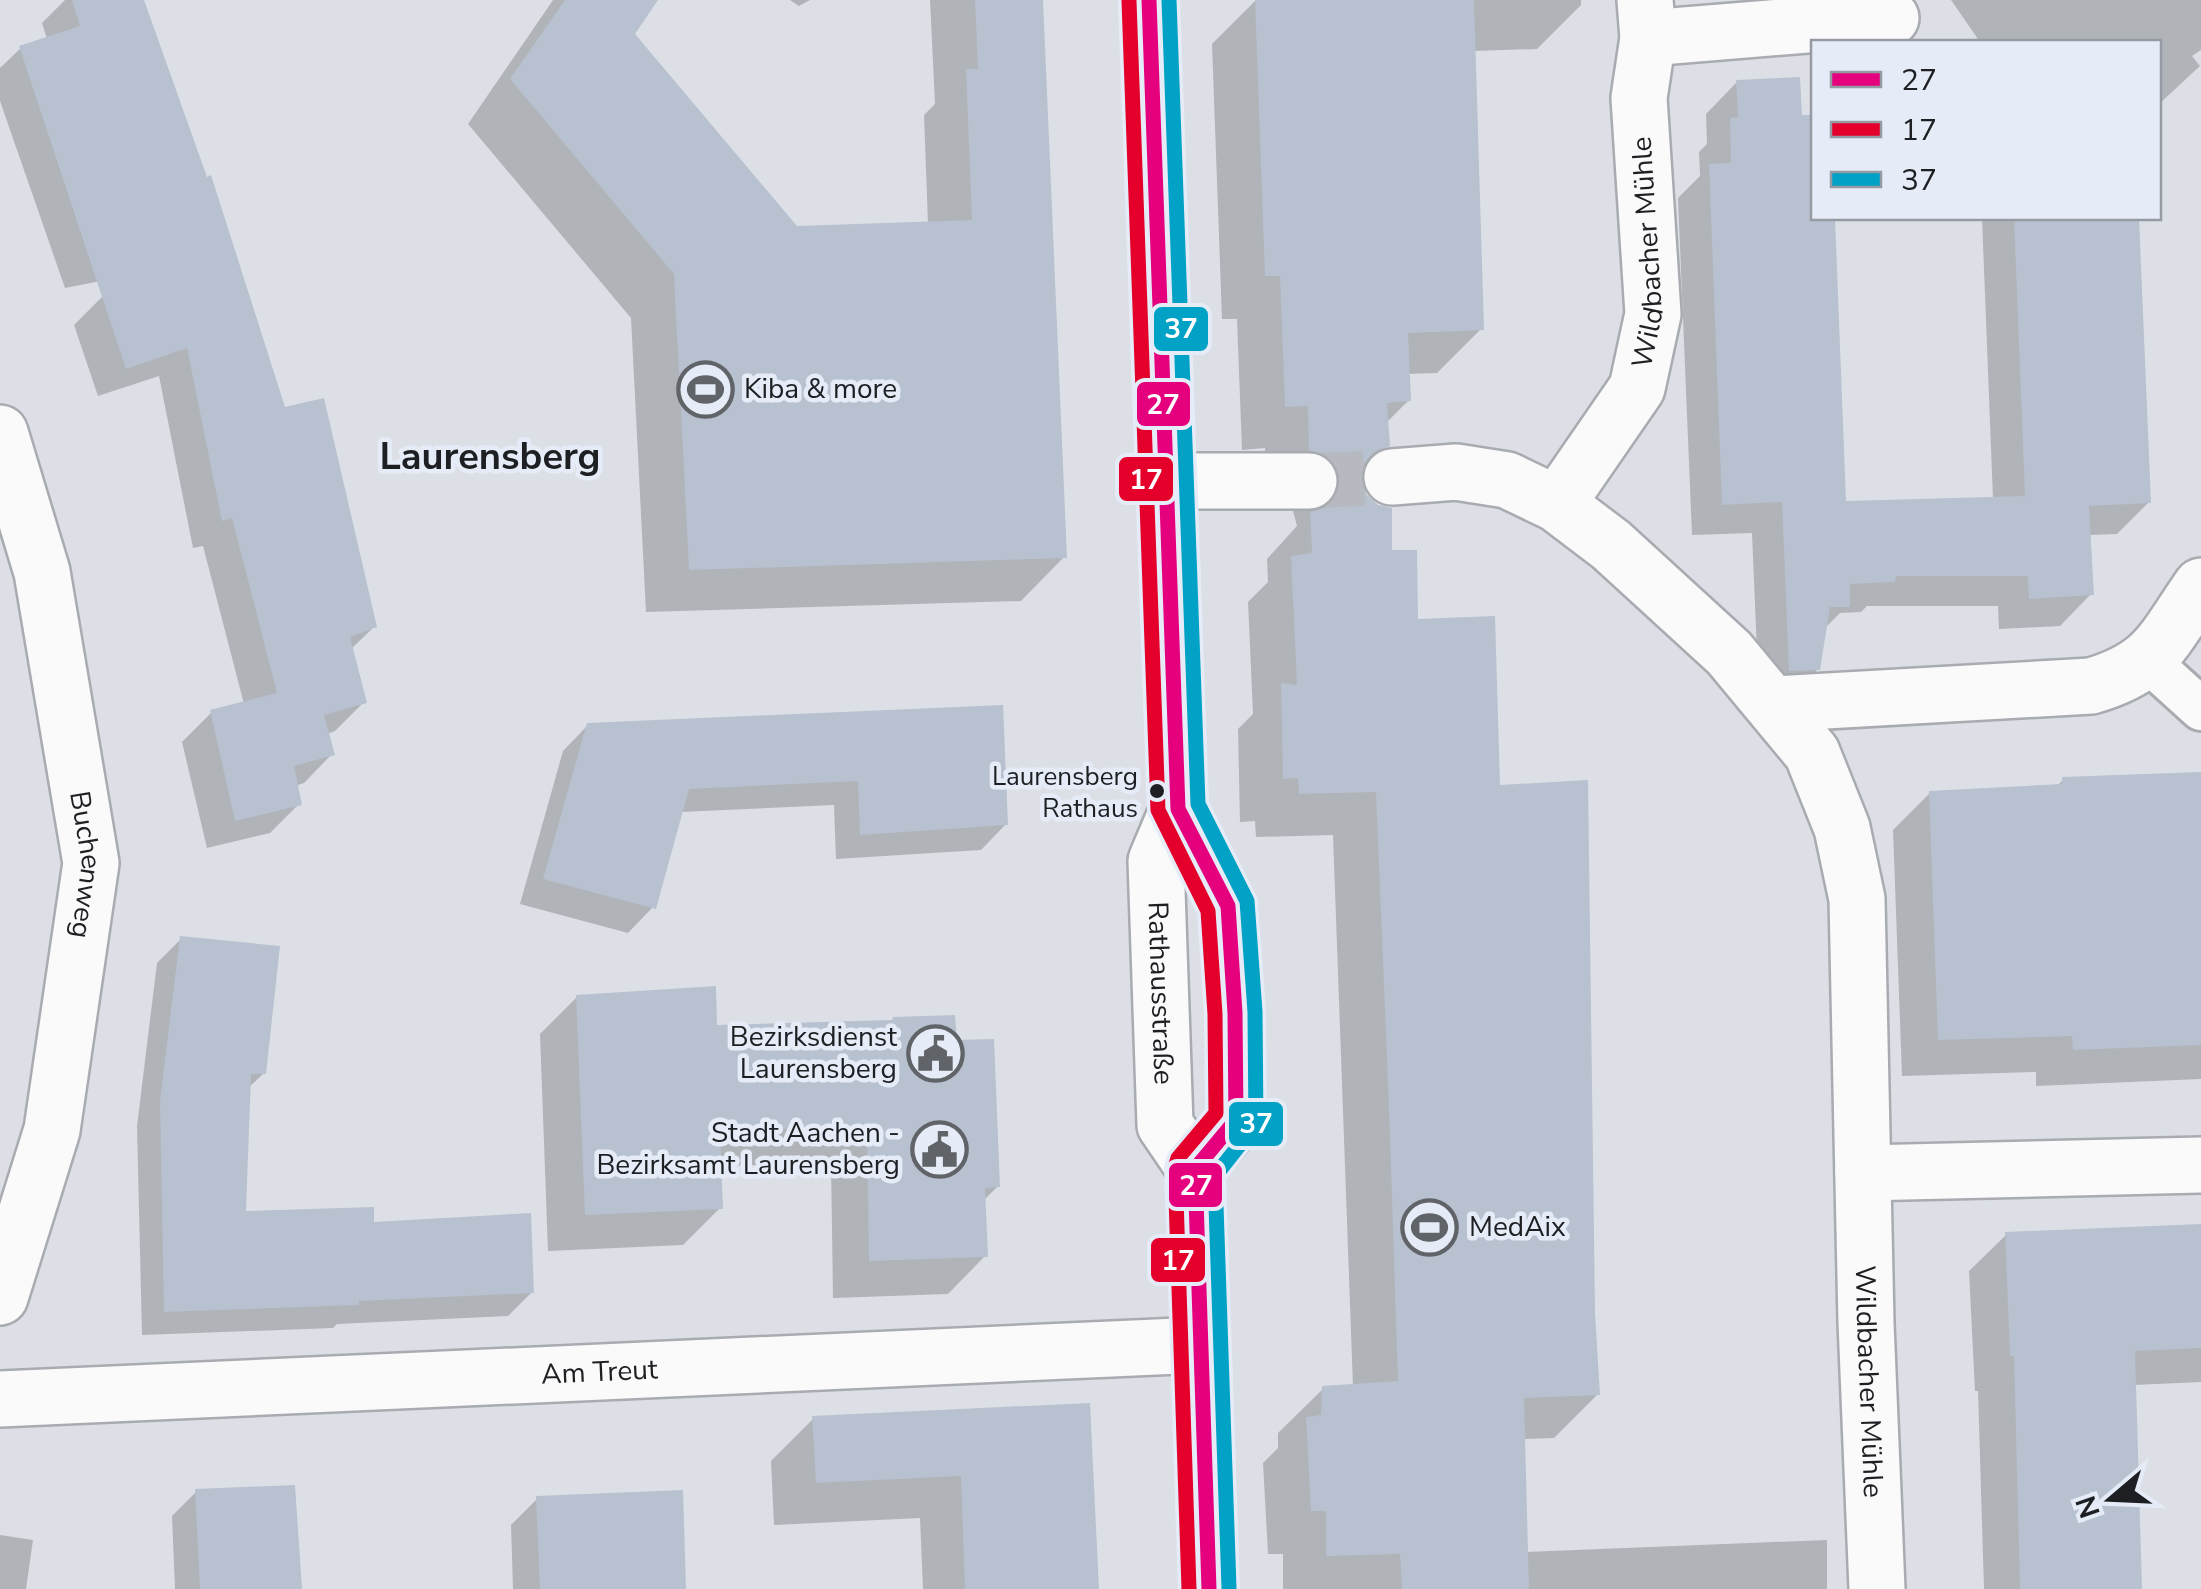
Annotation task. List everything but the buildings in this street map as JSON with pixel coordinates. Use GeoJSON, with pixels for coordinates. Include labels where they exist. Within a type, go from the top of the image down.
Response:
{"type":"FeatureCollection","features":[{"type":"Feature","properties":{"kind":"street","name":"Rathausstraße"},"geometry":{"type":"LineString","coordinates":[[1149,0],[1178,809],[1156,861],[1165,1124],[1194,1170],[1209,1589]]}},
{"type":"Feature","properties":{"kind":"street","name":"Wildbacher Mühle"},"geometry":{"type":"LineString","coordinates":[[1557,504],[1636,388],[1652,314],[1639,98],[1647,19],[1891,18]]}},
{"type":"Feature","properties":{"kind":"street","name":"Buchenweg"},"geometry":{"type":"LineString","coordinates":[[0,433],[42,572],[91,863],[52,1130],[0,1298]]}},
{"type":"Feature","properties":{"kind":"street","name":"Wildbacher Mühle"},"geometry":{"type":"LineString","coordinates":[[1392,477],[1456,472],[1507,480],[1557,504],[1611,545],[1716,641],[1774,704],[1812,753],[1842,828],[1857,899],[1877,1589]]}},
{"type":"Feature","properties":{"kind":"street"},"geometry":{"type":"LineString","coordinates":[[1168,481],[1309,481]]}},
{"type":"Feature","properties":{"kind":"street"},"geometry":{"type":"LineString","coordinates":[[1774,704],[2091,686],[2124,677],[2148,661],[2201,586]]}},
{"type":"Feature","properties":{"kind":"street","name":"Rathausstraße"},"geometry":{"type":"LineString","coordinates":[[1178,809],[1228,906],[1234,1013],[1236,1120],[1194,1170]]}},
{"type":"Feature","properties":{"kind":"street"},"geometry":{"type":"LineString","coordinates":[[1863,1174],[2201,1165]]}},
{"type":"Feature","properties":{"kind":"street","name":"Am Treut"},"geometry":{"type":"LineString","coordinates":[[0,1399],[1201,1344]]}},
{"type":"Feature","properties":{"kind":"lane"},"geometry":{"type":"LineString","coordinates":[[2148,661],[2201,709]]}},
{"type":"Feature","properties":{"kind":"tunnel"},"geometry":{"type":"LineString","coordinates":[[1309,481],[1392,477]]}},
{"type":"Feature","properties":{"kind":"transit line","name":"27"},"geometry":{"type":"LineString","coordinates":[[1149,0],[1178,809],[1228,906],[1235,1013],[1236,1120],[1195,1169],[1209,1589]]}},
{"type":"Feature","properties":{"kind":"transit line","name":"37"},"geometry":{"type":"LineString","coordinates":[[1169,0],[1198,804],[1247,901],[1255,1012],[1256,1124],[1215,1176],[1229,1588]]}},
{"type":"Feature","properties":{"kind":"transit line","name":"17"},"geometry":{"type":"LineString","coordinates":[[1129,1],[1158,810],[1208,911],[1215,1014],[1216,1113],[1178,1158],[1175,1168],[1189,1589]]}},
{"type":"Feature","properties":{"kind":"place","name":"Kiba & more"},"geometry":{"type":"Point","coordinates":[705,389]}},
{"type":"Feature","properties":{"kind":"place","name":"Laurensberg Rathaus"},"geometry":{"type":"Point","coordinates":[1157,791]}},
{"type":"Feature","properties":{"kind":"place","name":"Bezirksdienst Laurensberg"},"geometry":{"type":"Point","coordinates":[936,1053]}},
{"type":"Feature","properties":{"kind":"place","name":"Stadt Aachen - Bezirksamt Laurensberg"},"geometry":{"type":"Point","coordinates":[939,1149]}},
{"type":"Feature","properties":{"kind":"place","name":"MedAix"},"geometry":{"type":"Point","coordinates":[1430,1227]}},
{"type":"Feature","properties":{"kind":"district","name":"Laurensberg"},"geometry":{"type":"Point","coordinates":[490,456]}}]}
